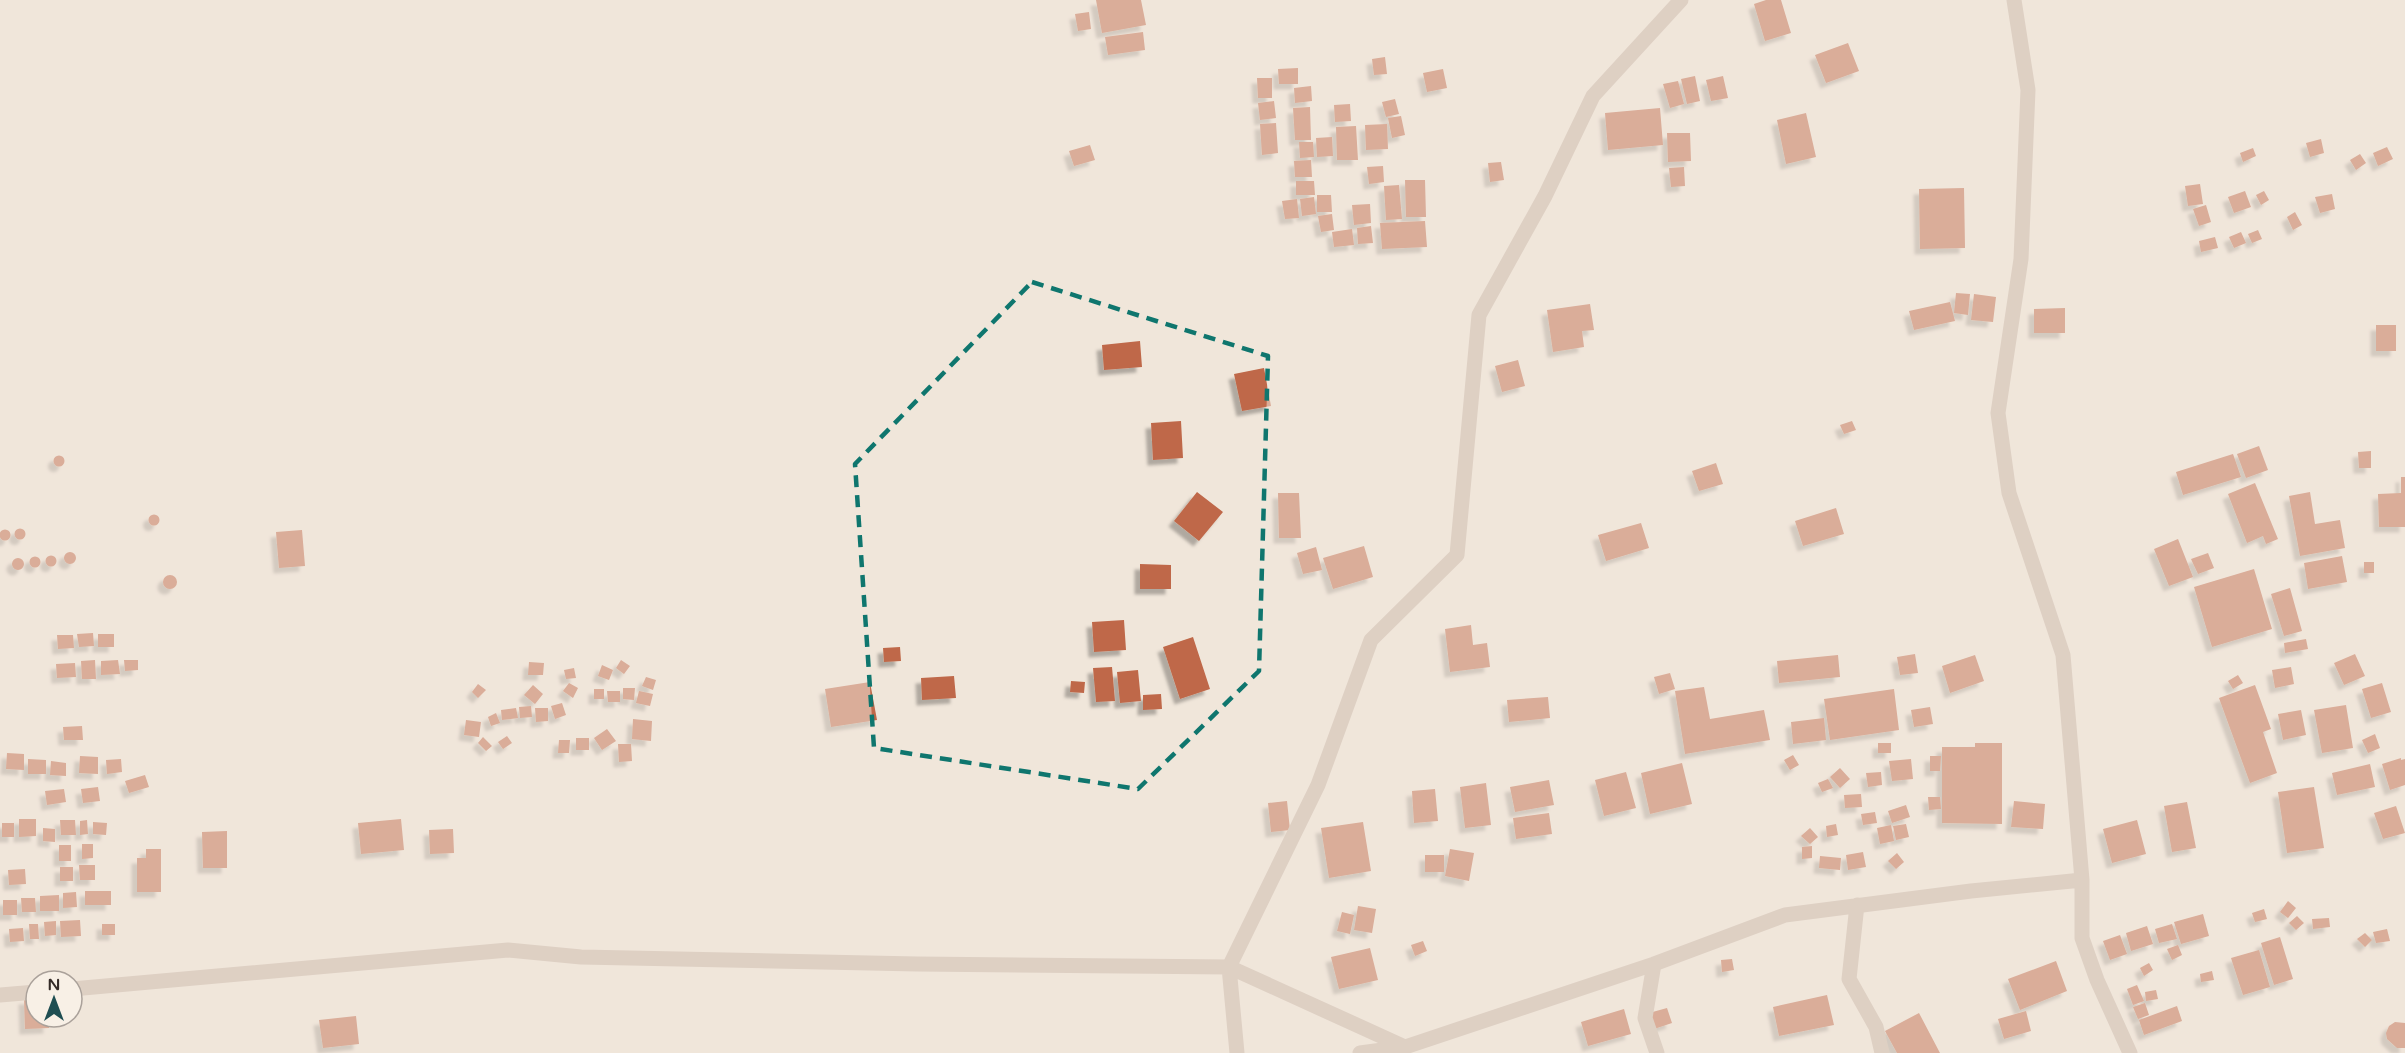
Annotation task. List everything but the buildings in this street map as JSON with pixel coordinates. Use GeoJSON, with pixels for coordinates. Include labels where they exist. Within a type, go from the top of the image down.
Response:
{"type":"FeatureCollection","features":[{"type":"Feature","properties":{"kind":"street"},"geometry":{"type":"LineString","coordinates":[[1237,1053],[1229,967],[1318,786],[1371,640],[1457,555],[1479,315],[1545,196],[1593,96],[1681,0]]}},
{"type":"Feature","properties":{"kind":"street"},"geometry":{"type":"LineString","coordinates":[[2014,0],[2028,90],[2021,259],[1998,412],[2009,493],[2063,655],[2082,880],[2082,938],[2097,980],[2130,1053]]}},
{"type":"Feature","properties":{"kind":"street"},"geometry":{"type":"LineString","coordinates":[[1360,1053],[1405,1047],[1654,964],[1785,915],[2082,880]]}},
{"type":"Feature","properties":{"kind":"street"},"geometry":{"type":"LineString","coordinates":[[1857,905],[1849,979],[1876,1027],[1882,1053]]}},
{"type":"Feature","properties":{"kind":"street"},"geometry":{"type":"LineString","coordinates":[[84,988],[508,950],[592,957],[917,964],[1229,967],[1405,1047]]}},
{"type":"Feature","properties":{"kind":"street"},"geometry":{"type":"LineString","coordinates":[[1654,964],[1646,1018],[1657,1053]]}},
{"type":"Feature","properties":{"kind":"street"},"geometry":{"type":"LineString","coordinates":[[0,995],[24,993]]}},
{"type":"Feature","properties":{"kind":"highlighted area"},"geometry":{"type":"Polygon","coordinates":[[[1032,282],[1268,356],[1259,671],[1138,789],[874,748],[855,464],[1032,282]]]}}]}
